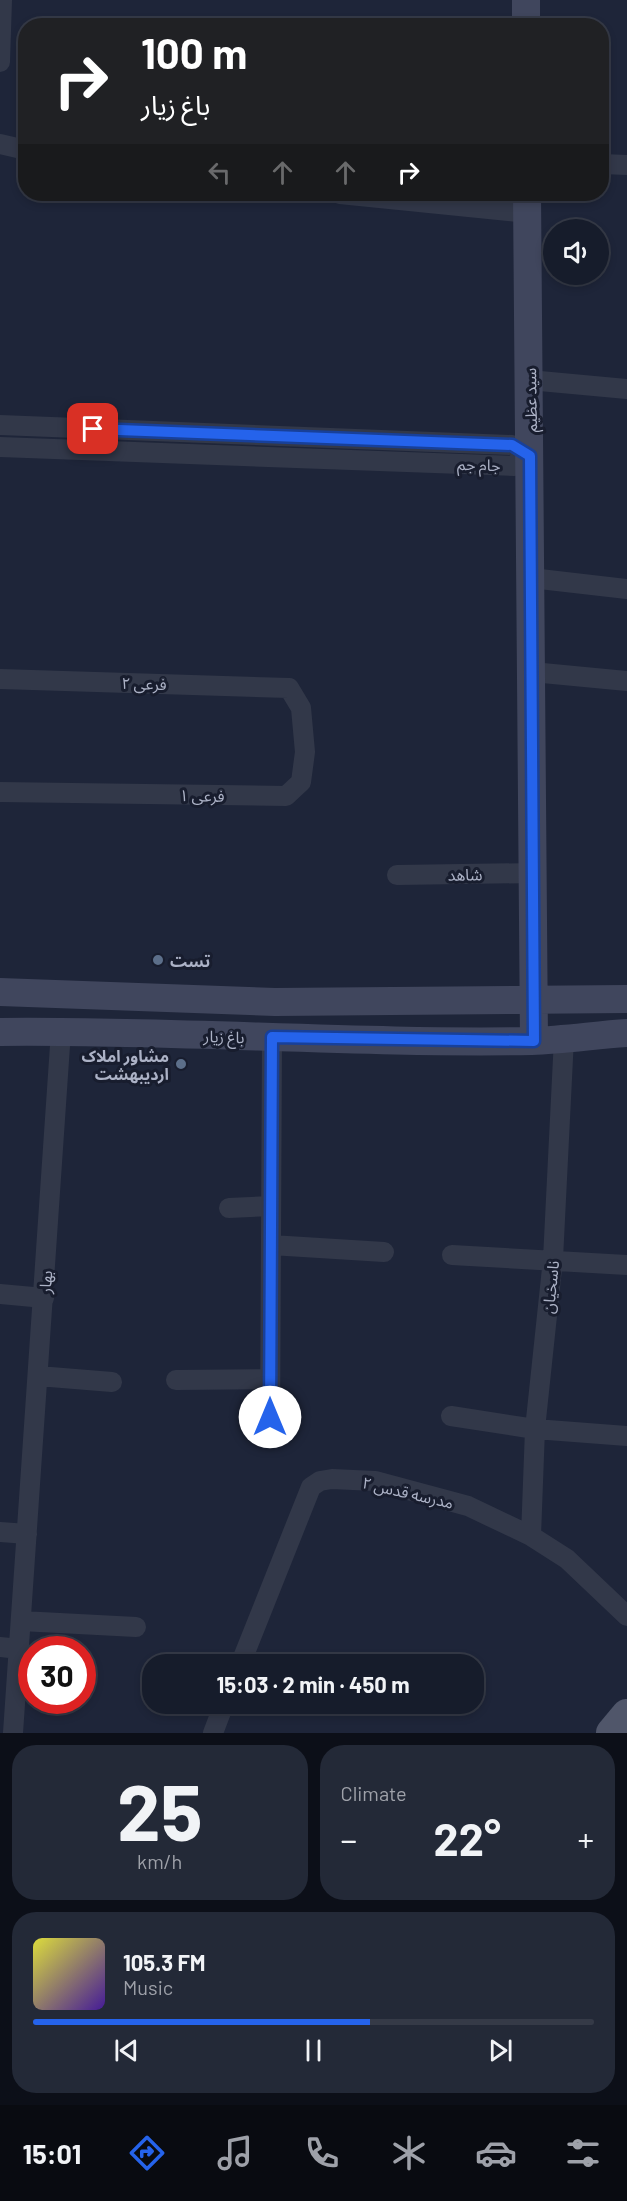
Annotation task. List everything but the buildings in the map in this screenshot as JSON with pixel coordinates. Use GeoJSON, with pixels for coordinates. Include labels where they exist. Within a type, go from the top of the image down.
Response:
{"type":"FeatureCollection","features":[{"type":"Feature","properties":{"kind":"main road"},"geometry":{"type":"LineString","coordinates":[[612,1733],[627,1715]]}},
{"type":"Feature","properties":{"kind":"street"},"geometry":{"type":"LineString","coordinates":[[0,62],[2,0]]}},
{"type":"Feature","properties":{"kind":"street"},"geometry":{"type":"LineString","coordinates":[[526,0],[526,18]]}},
{"type":"Feature","properties":{"kind":"street"},"geometry":{"type":"LineString","coordinates":[[0,144],[18,148]]}},
{"type":"Feature","properties":{"kind":"street"},"geometry":{"type":"LineString","coordinates":[[609,164],[627,165]]}},
{"type":"Feature","properties":{"kind":"street"},"geometry":{"type":"LineString","coordinates":[[485,201],[527,203]]}},
{"type":"Feature","properties":{"kind":"street","name":"سید عظیم"},"geometry":{"type":"LineString","coordinates":[[527,203],[534,1041]]}},
{"type":"Feature","properties":{"kind":"street"},"geometry":{"type":"LineString","coordinates":[[529,380],[627,389]]}},
{"type":"Feature","properties":{"kind":"street","name":"جام جم"},"geometry":{"type":"LineString","coordinates":[[0,425],[512,445],[530,456],[514,466],[0,447]]}},
{"type":"Feature","properties":{"kind":"street"},"geometry":{"type":"LineString","coordinates":[[531,578],[627,589]]}},
{"type":"Feature","properties":{"kind":"street"},"geometry":{"type":"LineString","coordinates":[[532,672],[627,681]]}},
{"type":"Feature","properties":{"kind":"street","name":"فرعی ۲"},"geometry":{"type":"LineString","coordinates":[[0,679],[289,688]]}},
{"type":"Feature","properties":{"kind":"street","name":"فرعی ۱"},"geometry":{"type":"LineString","coordinates":[[0,792],[286,796],[301,782],[305,752],[301,708],[289,688]]}},
{"type":"Feature","properties":{"kind":"street","name":"شاهد"},"geometry":{"type":"LineString","coordinates":[[397,875],[534,873]]}},
{"type":"Feature","properties":{"kind":"street"},"geometry":{"type":"LineString","coordinates":[[0,992],[275,1002],[534,1002],[627,999]]}},
{"type":"Feature","properties":{"kind":"street","name":"باغ زیار"},"geometry":{"type":"LineString","coordinates":[[0,1032],[61,1031],[534,1041],[627,1033]]}},
{"type":"Feature","properties":{"kind":"street","name":"بهار"},"geometry":{"type":"LineString","coordinates":[[13,1733],[9,1648],[21,1621],[61,1031]]}},
{"type":"Feature","properties":{"kind":"street"},"geometry":{"type":"LineString","coordinates":[[270,1437],[272,1037]]}},
{"type":"Feature","properties":{"kind":"street","name":"ناسخیان"},"geometry":{"type":"LineString","coordinates":[[531,1536],[535,1429],[553,1259],[564,1038]]}},
{"type":"Feature","properties":{"kind":"street"},"geometry":{"type":"LineString","coordinates":[[229,1208],[271,1206]]}},
{"type":"Feature","properties":{"kind":"street"},"geometry":{"type":"LineString","coordinates":[[271,1245],[384,1252]]}},
{"type":"Feature","properties":{"kind":"street"},"geometry":{"type":"LineString","coordinates":[[452,1255],[627,1265]]}},
{"type":"Feature","properties":{"kind":"street"},"geometry":{"type":"LineString","coordinates":[[0,1294],[44,1298]]}},
{"type":"Feature","properties":{"kind":"street"},"geometry":{"type":"LineString","coordinates":[[38,1376],[112,1382]]}},
{"type":"Feature","properties":{"kind":"street"},"geometry":{"type":"LineString","coordinates":[[176,1380],[270,1379]]}},
{"type":"Feature","properties":{"kind":"street"},"geometry":{"type":"LineString","coordinates":[[451,1416],[535,1429],[627,1436]]}},
{"type":"Feature","properties":{"kind":"street","name":"مدرسه قدس ۲"},"geometry":{"type":"LineString","coordinates":[[244,1654],[311,1487],[320,1481],[332,1479],[375,1481],[468,1506],[531,1536],[567,1559],[627,1616]]}},
{"type":"Feature","properties":{"kind":"street"},"geometry":{"type":"LineString","coordinates":[[0,1532],[27,1534]]}},
{"type":"Feature","properties":{"kind":"street"},"geometry":{"type":"LineString","coordinates":[[21,1621],[136,1627]]}},
{"type":"Feature","properties":{"kind":"street"},"geometry":{"type":"LineString","coordinates":[[213,1733],[220,1714]]}},
{"type":"Feature","properties":{"kind":"place","name":"تست"},"geometry":{"type":"Point","coordinates":[158,960]}},
{"type":"Feature","properties":{"kind":"place","name":"مشاور املاک اردیبهشت"},"geometry":{"type":"Point","coordinates":[181,1064]}},
{"type":"Feature","properties":{"kind":"route"},"geometry":{"type":"LineString","coordinates":[[93,429],[512,445],[530,456],[534,1041],[272,1037],[270,1417]]}}]}
